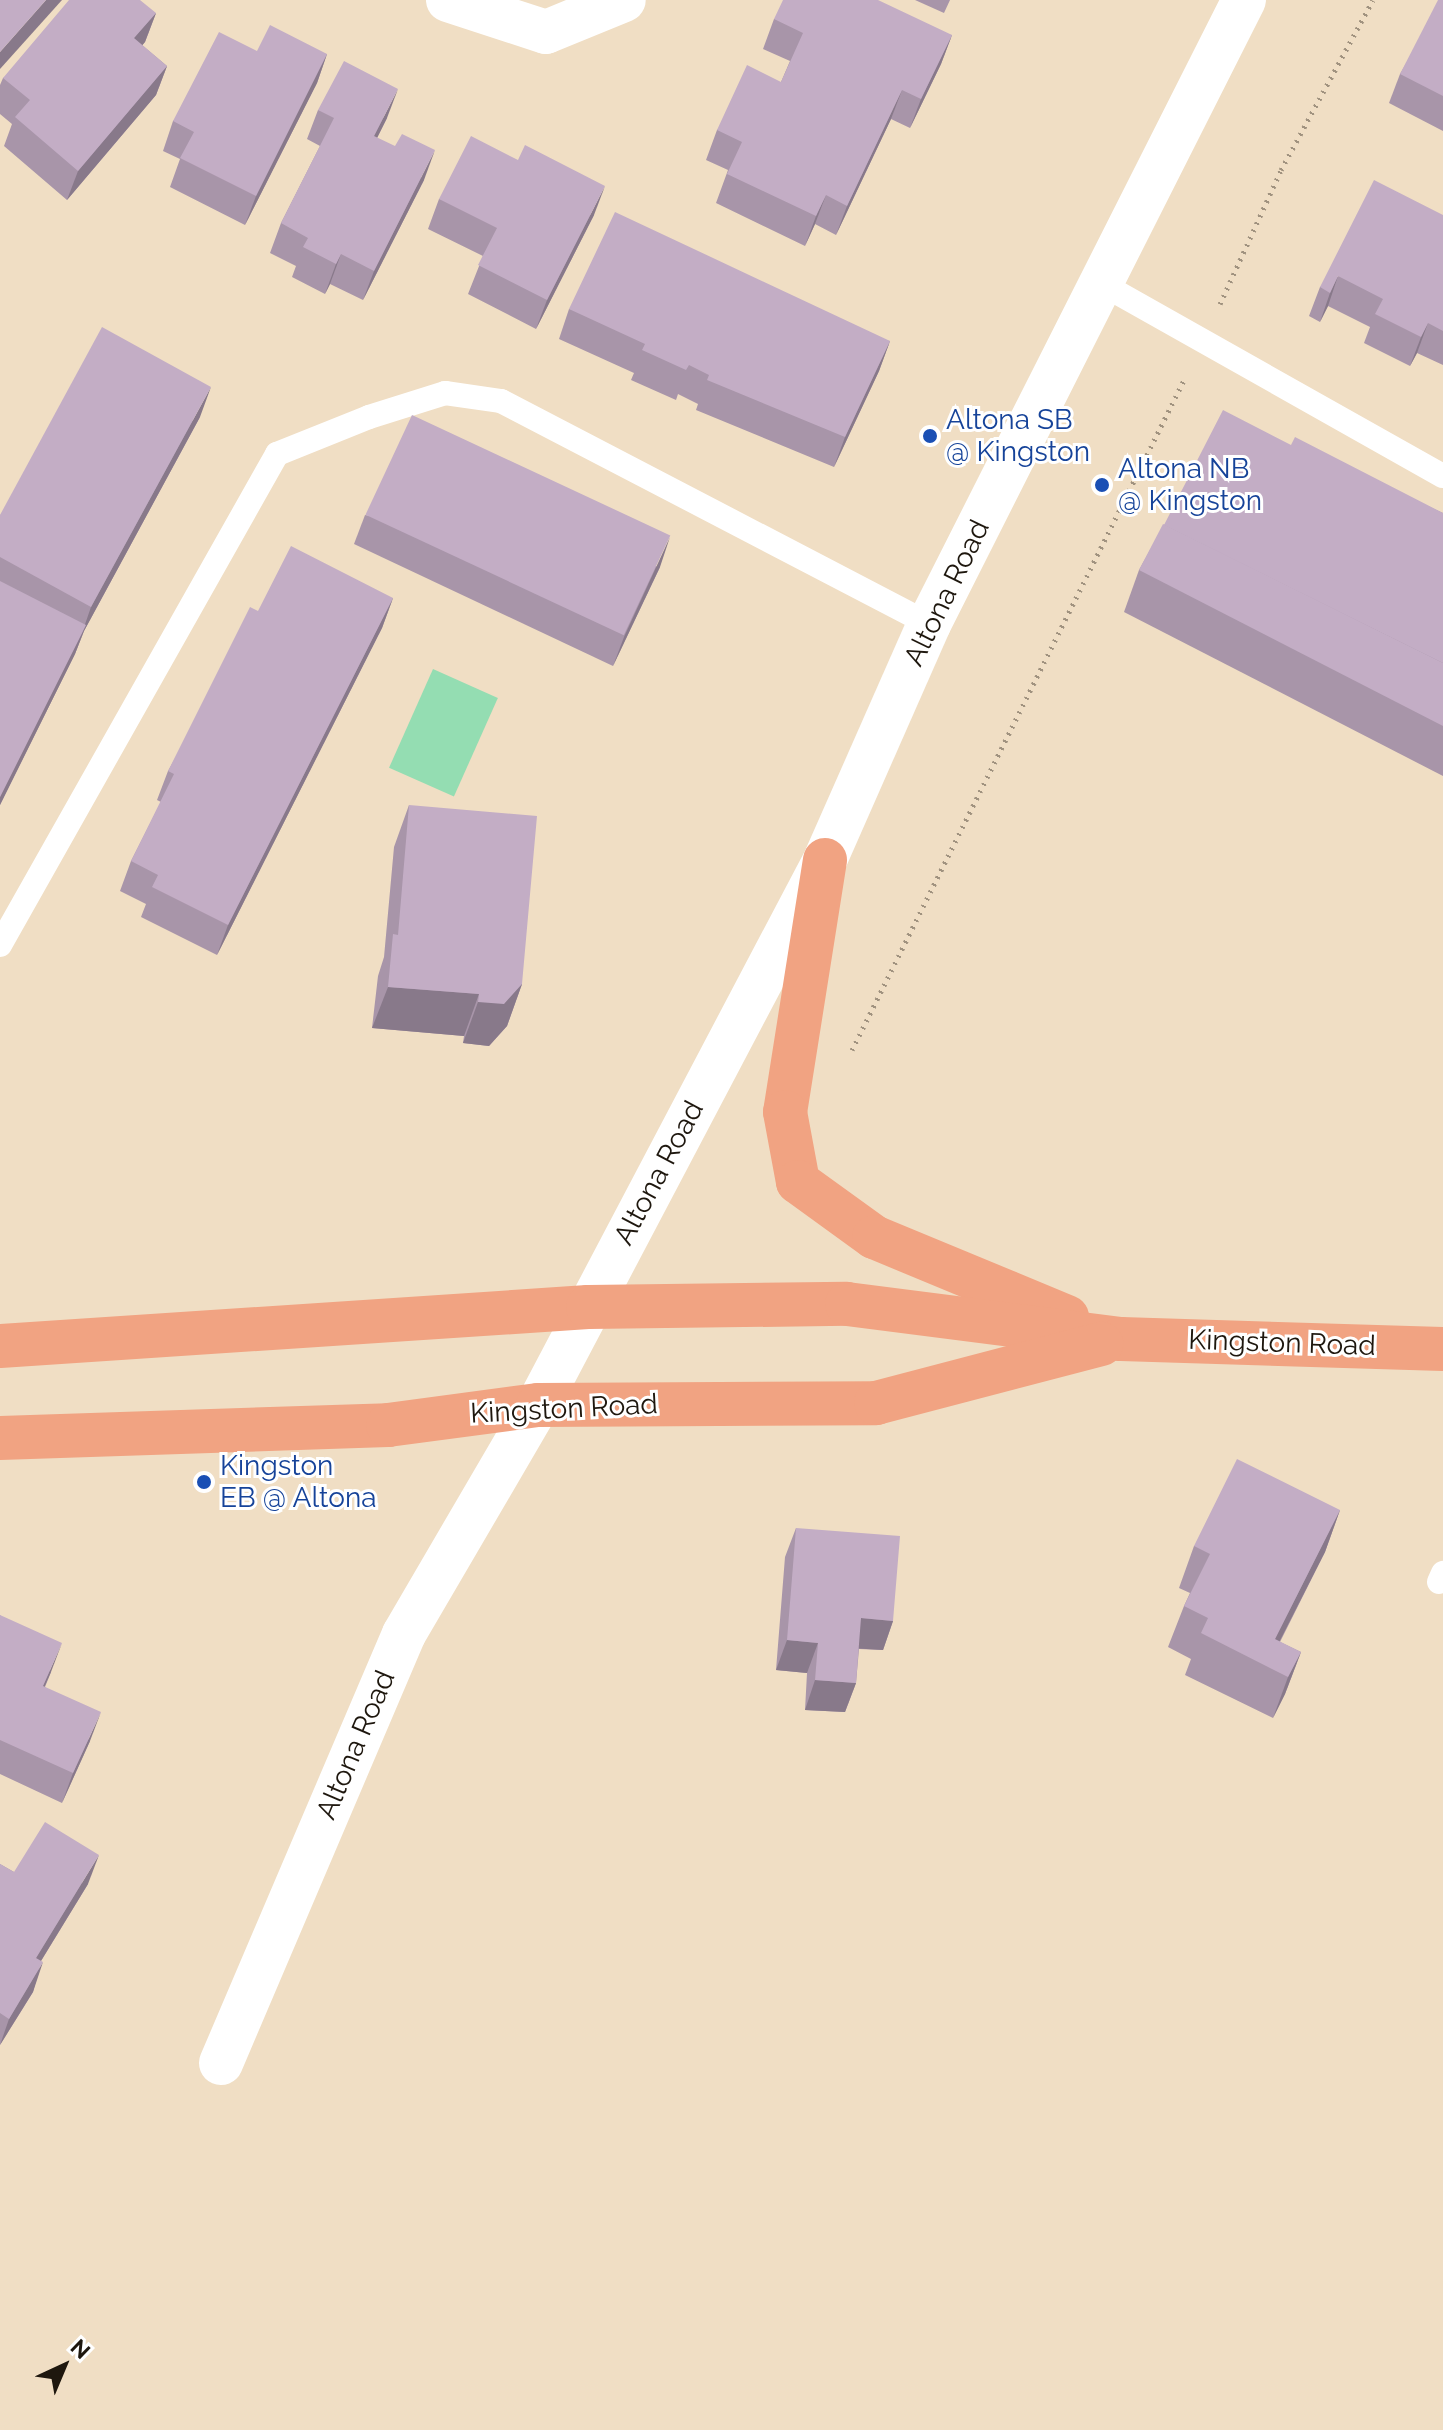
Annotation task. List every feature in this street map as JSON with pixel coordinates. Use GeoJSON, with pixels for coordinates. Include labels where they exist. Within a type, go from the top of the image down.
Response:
{"type":"FeatureCollection","features":[{"type":"Feature","properties":{"kind":"main road"},"geometry":{"type":"LineString","coordinates":[[448,0],[546,32],[624,0]]}},
{"type":"Feature","properties":{"kind":"main road","name":"Altona Road"},"geometry":{"type":"LineString","coordinates":[[221,2063],[404,1634],[538,1405],[825,860],[929,624],[1244,0]]}},
{"type":"Feature","properties":{"kind":"main road"},"geometry":{"type":"LineString","coordinates":[[825,860],[785,1112],[798,1182],[874,1237],[1121,1339]]}},
{"type":"Feature","properties":{"kind":"main road","name":"Kingston Road"},"geometry":{"type":"LineString","coordinates":[[0,1346],[588,1307],[847,1304],[1121,1339],[1443,1349]]}},
{"type":"Feature","properties":{"kind":"main road","name":"Kingston Road"},"geometry":{"type":"LineString","coordinates":[[0,1438],[388,1425],[538,1405],[876,1403],[1121,1339]]}},
{"type":"Feature","properties":{"kind":"lane"},"geometry":{"type":"LineString","coordinates":[[1102,284],[1443,476]]}},
{"type":"Feature","properties":{"kind":"lane"},"geometry":{"type":"LineString","coordinates":[[0,945],[277,454],[369,417],[445,393],[501,401],[929,624]]}},
{"type":"Feature","properties":{"kind":"path"},"geometry":{"type":"LineString","coordinates":[[850,1052],[1204,341],[1281,170],[1373,0]]}},
{"type":"Feature","properties":{"kind":"green space"},"geometry":{"type":"Polygon","coordinates":[[[433,669],[498,698],[454,797],[389,768],[433,669]]]}},
{"type":"Feature","properties":{"kind":"building"},"geometry":{"type":"Polygon","coordinates":[[[0,0],[46,0],[0,52],[0,0]]]}},
{"type":"Feature","properties":{"kind":"building"},"geometry":{"type":"Polygon","coordinates":[[[69,0],[140,0],[156,13],[134,38],[167,66],[78,171],[15,117],[30,100],[3,78],[69,0]]]}},
{"type":"Feature","properties":{"kind":"building"},"geometry":{"type":"Polygon","coordinates":[[[783,0],[878,0],[952,35],[921,99],[902,90],[847,206],[826,195],[816,216],[727,174],[742,142],[717,130],[747,65],[781,82],[803,33],[774,19],[783,0]]]}},
{"type":"Feature","properties":{"kind":"building"},"geometry":{"type":"Polygon","coordinates":[[[1438,0],[1443,0],[1443,96],[1400,74],[1438,0]]]}},
{"type":"Feature","properties":{"kind":"building"},"geometry":{"type":"Polygon","coordinates":[[[270,25],[327,54],[256,196],[180,158],[194,132],[173,121],[219,32],[257,51],[270,25]]]}},
{"type":"Feature","properties":{"kind":"building"},"geometry":{"type":"Polygon","coordinates":[[[344,61],[398,89],[374,136],[395,146],[402,134],[435,150],[374,271],[341,254],[336,264],[303,247],[308,238],[281,223],[334,118],[318,110],[344,61]]]}},
{"type":"Feature","properties":{"kind":"building"},"geometry":{"type":"Polygon","coordinates":[[[471,136],[518,160],[525,145],[605,186],[547,300],[478,265],[497,228],[439,199],[471,136]]]}},
{"type":"Feature","properties":{"kind":"building"},"geometry":{"type":"Polygon","coordinates":[[[1374,180],[1443,215],[1443,331],[1428,323],[1421,337],[1375,314],[1383,299],[1338,276],[1330,293],[1320,287],[1374,180]]]}},
{"type":"Feature","properties":{"kind":"building"},"geometry":{"type":"Polygon","coordinates":[[[615,212],[890,341],[845,437],[707,380],[709,375],[689,365],[686,370],[642,350],[645,344],[569,309],[615,212]]]}},
{"type":"Feature","properties":{"kind":"building"},"geometry":{"type":"Polygon","coordinates":[[[102,327],[211,387],[91,607],[0,557],[0,515],[102,327]]]}},
{"type":"Feature","properties":{"kind":"building"},"geometry":{"type":"Polygon","coordinates":[[[1223,410],[1291,445],[1295,437],[1443,513],[1443,663],[1164,525],[1223,410]]]}},
{"type":"Feature","properties":{"kind":"building"},"geometry":{"type":"Polygon","coordinates":[[[412,415],[670,535],[624,635],[366,515],[412,415]]]}},
{"type":"Feature","properties":{"kind":"building"},"geometry":{"type":"Polygon","coordinates":[[[1163,524],[1443,663],[1443,726],[1139,570],[1163,524]]]}},
{"type":"Feature","properties":{"kind":"building"},"geometry":{"type":"Polygon","coordinates":[[[291,546],[393,598],[228,925],[152,887],[158,875],[131,861],[174,774],[168,771],[250,607],[258,611],[291,546]]]}},
{"type":"Feature","properties":{"kind":"building"},"geometry":{"type":"Polygon","coordinates":[[[0,581],[86,625],[0,797],[0,581]]]}},
{"type":"Feature","properties":{"kind":"building"},"geometry":{"type":"Polygon","coordinates":[[[409,805],[537,816],[522,984],[504,1004],[478,1002],[479,994],[388,987],[393,934],[398,935],[409,805]]]}},
{"type":"Feature","properties":{"kind":"building"},"geometry":{"type":"Polygon","coordinates":[[[1237,1459],[1340,1510],[1275,1639],[1301,1652],[1288,1677],[1201,1633],[1208,1618],[1184,1606],[1210,1554],[1194,1546],[1237,1459]]]}},
{"type":"Feature","properties":{"kind":"building"},"geometry":{"type":"Polygon","coordinates":[[[796,1528],[900,1536],[893,1621],[861,1618],[856,1683],[815,1680],[818,1643],[787,1640],[796,1528]]]}},
{"type":"Feature","properties":{"kind":"building"},"geometry":{"type":"Polygon","coordinates":[[[0,1615],[62,1643],[43,1686],[101,1712],[73,1773],[0,1740],[0,1615]]]}},
{"type":"Feature","properties":{"kind":"building"},"geometry":{"type":"Polygon","coordinates":[[[45,1822],[99,1855],[36,1958],[43,1962],[9,2019],[0,2013],[0,1864],[14,1872],[45,1822]]]}},
{"type":"Feature","properties":{"kind":"place","name":"Altona SB @ Kingston"},"geometry":{"type":"Point","coordinates":[930,436]}},
{"type":"Feature","properties":{"kind":"place","name":"Altona NB @ Kingston"},"geometry":{"type":"Point","coordinates":[1102,485]}},
{"type":"Feature","properties":{"kind":"place","name":"Kingston EB @ Altona"},"geometry":{"type":"Point","coordinates":[204,1482]}}]}
